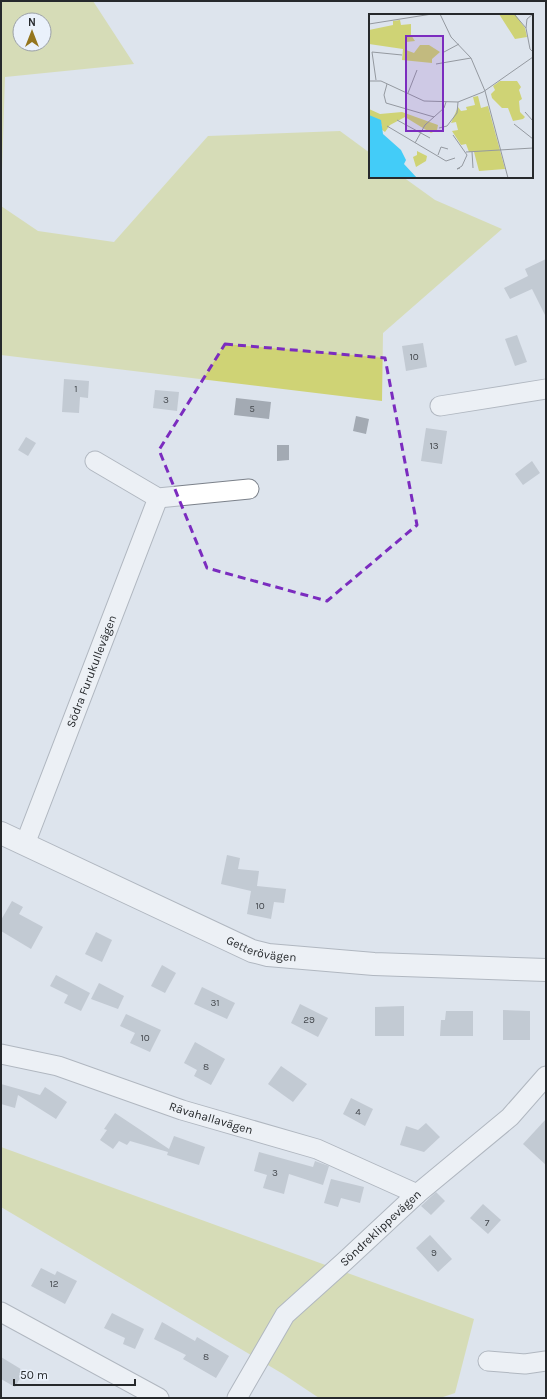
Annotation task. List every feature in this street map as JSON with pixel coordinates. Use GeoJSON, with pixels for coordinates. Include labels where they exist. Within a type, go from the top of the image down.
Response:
{"type":"FeatureCollection","features":[{"type":"Feature","properties":{"kind":"street"},"geometry":{"type":"LineString","coordinates":[[440,406],[546,389]]}},
{"type":"Feature","properties":{"kind":"street"},"geometry":{"type":"LineString","coordinates":[[95,461],[158,498],[249,489]]}},
{"type":"Feature","properties":{"kind":"street","name":"Södra Furukullevägen"},"geometry":{"type":"LineString","coordinates":[[25,844],[158,498]]}},
{"type":"Feature","properties":{"kind":"street","name":"Getterövägen"},"geometry":{"type":"LineString","coordinates":[[1,833],[252,951],[268,955],[374,964],[546,970]]}},
{"type":"Feature","properties":{"kind":"street","name":"Rävahallavägen"},"geometry":{"type":"LineString","coordinates":[[1,1054],[58,1066],[182,1110],[317,1149],[417,1194]]}},
{"type":"Feature","properties":{"kind":"street","name":"Söndreklippevägen"},"geometry":{"type":"LineString","coordinates":[[237,1398],[285,1315],[417,1194],[510,1117],[546,1076]]}},
{"type":"Feature","properties":{"kind":"street"},"geometry":{"type":"LineString","coordinates":[[1,1312],[159,1398]]}},
{"type":"Feature","properties":{"kind":"street"},"geometry":{"type":"LineString","coordinates":[[488,1361],[525,1364],[546,1361]]}},
{"type":"Feature","properties":{"kind":"highlighted area"},"geometry":{"type":"Polygon","coordinates":[[[225,344],[385,358],[417,525],[327,601],[207,568],[159,450],[225,344]]]}},
{"type":"Feature","properties":{"kind":"green space"},"geometry":{"type":"Polygon","coordinates":[[[1,1],[93,1],[134,64],[5,77],[1,202],[1,1]]]}},
{"type":"Feature","properties":{"kind":"green space"},"geometry":{"type":"Polygon","coordinates":[[[340,131],[369,152],[369,178],[404,178],[435,200],[502,229],[383,333],[382,401],[1,355],[1,206],[38,231],[114,242],[208,136],[340,131]]]}},
{"type":"Feature","properties":{"kind":"green space"},"geometry":{"type":"Polygon","coordinates":[[[1,1147],[474,1319],[455,1393],[440,1398],[319,1398],[283,1374],[1,1207],[1,1147]]]}},
{"type":"Feature","properties":{"kind":"building"},"geometry":{"type":"Polygon","coordinates":[[[546,259],[546,317],[532,289],[510,299],[504,288],[528,276],[525,269],[546,259]]]}},
{"type":"Feature","properties":{"kind":"building"},"geometry":{"type":"Polygon","coordinates":[[[517,335],[527,362],[515,366],[505,339],[517,335]]]}},
{"type":"Feature","properties":{"kind":"building"},"geometry":{"type":"Polygon","coordinates":[[[423,343],[427,367],[406,371],[402,346],[423,343]]]}},
{"type":"Feature","properties":{"kind":"building"},"geometry":{"type":"Polygon","coordinates":[[[64,379],[89,381],[88,398],[80,397],[79,413],[62,412],[64,379]]]}},
{"type":"Feature","properties":{"kind":"building"},"geometry":{"type":"Polygon","coordinates":[[[155,390],[179,392],[177,411],[153,408],[155,390]]]}},
{"type":"Feature","properties":{"kind":"building"},"geometry":{"type":"Polygon","coordinates":[[[236,398],[271,402],[269,419],[234,415],[236,398]]]}},
{"type":"Feature","properties":{"kind":"building"},"geometry":{"type":"Polygon","coordinates":[[[356,416],[369,419],[366,434],[353,431],[356,416]]]}},
{"type":"Feature","properties":{"kind":"building"},"geometry":{"type":"Polygon","coordinates":[[[426,428],[447,431],[442,464],[421,461],[426,428]]]}},
{"type":"Feature","properties":{"kind":"building"},"geometry":{"type":"Polygon","coordinates":[[[26,437],[36,443],[28,456],[18,450],[26,437]]]}},
{"type":"Feature","properties":{"kind":"building"},"geometry":{"type":"Polygon","coordinates":[[[277,445],[289,445],[289,460],[277,461],[277,445]]]}},
{"type":"Feature","properties":{"kind":"building"},"geometry":{"type":"Polygon","coordinates":[[[532,461],[540,473],[523,485],[515,474],[532,461]]]}},
{"type":"Feature","properties":{"kind":"building"},"geometry":{"type":"Polygon","coordinates":[[[227,855],[240,858],[238,869],[259,871],[257,886],[286,889],[284,903],[274,902],[271,919],[247,914],[251,891],[221,884],[227,855]]]}},
{"type":"Feature","properties":{"kind":"building"},"geometry":{"type":"Polygon","coordinates":[[[12,901],[23,907],[19,914],[43,927],[31,949],[1,931],[1,920],[12,901]]]}},
{"type":"Feature","properties":{"kind":"building"},"geometry":{"type":"Polygon","coordinates":[[[96,932],[112,940],[102,962],[85,954],[96,932]]]}},
{"type":"Feature","properties":{"kind":"building"},"geometry":{"type":"Polygon","coordinates":[[[162,965],[176,973],[165,993],[151,986],[162,965]]]}},
{"type":"Feature","properties":{"kind":"building"},"geometry":{"type":"Polygon","coordinates":[[[56,975],[90,993],[81,1011],[64,1003],[68,995],[50,986],[56,975]]]}},
{"type":"Feature","properties":{"kind":"building"},"geometry":{"type":"Polygon","coordinates":[[[99,983],[124,996],[118,1009],[91,999],[99,983]]]}},
{"type":"Feature","properties":{"kind":"building"},"geometry":{"type":"Polygon","coordinates":[[[202,987],[235,1003],[227,1019],[194,1004],[202,987]]]}},
{"type":"Feature","properties":{"kind":"building"},"geometry":{"type":"Polygon","coordinates":[[[300,1004],[328,1018],[318,1037],[291,1023],[300,1004]]]}},
{"type":"Feature","properties":{"kind":"building"},"geometry":{"type":"Polygon","coordinates":[[[404,1006],[404,1036],[375,1036],[375,1007],[404,1006]]]}},
{"type":"Feature","properties":{"kind":"building"},"geometry":{"type":"Polygon","coordinates":[[[503,1010],[530,1011],[530,1040],[503,1040],[503,1010]]]}},
{"type":"Feature","properties":{"kind":"building"},"geometry":{"type":"Polygon","coordinates":[[[446,1011],[473,1011],[473,1036],[440,1036],[441,1020],[445,1020],[446,1011]]]}},
{"type":"Feature","properties":{"kind":"building"},"geometry":{"type":"Polygon","coordinates":[[[126,1014],[161,1030],[150,1052],[130,1043],[135,1033],[120,1026],[126,1014]]]}},
{"type":"Feature","properties":{"kind":"building"},"geometry":{"type":"Polygon","coordinates":[[[195,1042],[225,1059],[211,1085],[194,1076],[197,1070],[184,1063],[195,1042]]]}},
{"type":"Feature","properties":{"kind":"building"},"geometry":{"type":"Polygon","coordinates":[[[281,1066],[307,1084],[293,1102],[268,1084],[281,1066]]]}},
{"type":"Feature","properties":{"kind":"building"},"geometry":{"type":"Polygon","coordinates":[[[1,1084],[40,1095],[45,1087],[67,1102],[56,1119],[18,1095],[15,1108],[1,1104],[1,1084]]]}},
{"type":"Feature","properties":{"kind":"building"},"geometry":{"type":"Polygon","coordinates":[[[351,1098],[373,1109],[365,1126],[343,1114],[351,1098]]]}},
{"type":"Feature","properties":{"kind":"building"},"geometry":{"type":"Polygon","coordinates":[[[115,1113],[169,1149],[174,1136],[205,1147],[199,1165],[167,1155],[168,1152],[130,1141],[127,1145],[119,1141],[113,1149],[100,1140],[107,1130],[104,1129],[115,1113]]]}},
{"type":"Feature","properties":{"kind":"building"},"geometry":{"type":"Polygon","coordinates":[[[546,1119],[546,1165],[523,1144],[546,1119]]]}},
{"type":"Feature","properties":{"kind":"building"},"geometry":{"type":"Polygon","coordinates":[[[426,1123],[440,1137],[424,1152],[400,1145],[406,1126],[418,1130],[426,1123]]]}},
{"type":"Feature","properties":{"kind":"building"},"geometry":{"type":"Polygon","coordinates":[[[259,1152],[313,1167],[315,1161],[329,1166],[323,1185],[289,1174],[284,1194],[263,1188],[267,1175],[254,1171],[259,1152]]]}},
{"type":"Feature","properties":{"kind":"building"},"geometry":{"type":"Polygon","coordinates":[[[331,1179],[364,1187],[360,1203],[341,1198],[338,1207],[324,1203],[331,1179]]]}},
{"type":"Feature","properties":{"kind":"building"},"geometry":{"type":"Polygon","coordinates":[[[436,1192],[445,1201],[431,1215],[421,1206],[436,1192]]]}},
{"type":"Feature","properties":{"kind":"building"},"geometry":{"type":"Polygon","coordinates":[[[483,1204],[501,1220],[488,1234],[470,1218],[483,1204]]]}},
{"type":"Feature","properties":{"kind":"building"},"geometry":{"type":"Polygon","coordinates":[[[430,1235],[452,1259],[438,1272],[416,1248],[430,1235]]]}},
{"type":"Feature","properties":{"kind":"building"},"geometry":{"type":"Polygon","coordinates":[[[41,1268],[55,1275],[57,1271],[77,1281],[65,1304],[31,1286],[41,1268]]]}},
{"type":"Feature","properties":{"kind":"building"},"geometry":{"type":"Polygon","coordinates":[[[112,1313],[144,1329],[135,1349],[123,1344],[125,1338],[104,1328],[112,1313]]]}},
{"type":"Feature","properties":{"kind":"building"},"geometry":{"type":"Polygon","coordinates":[[[162,1322],[195,1341],[197,1337],[229,1356],[216,1378],[183,1359],[186,1355],[154,1339],[162,1322]]]}},
{"type":"Feature","properties":{"kind":"building"},"geometry":{"type":"Polygon","coordinates":[[[1,1357],[24,1371],[15,1387],[1,1379],[1,1357]]]}}]}
